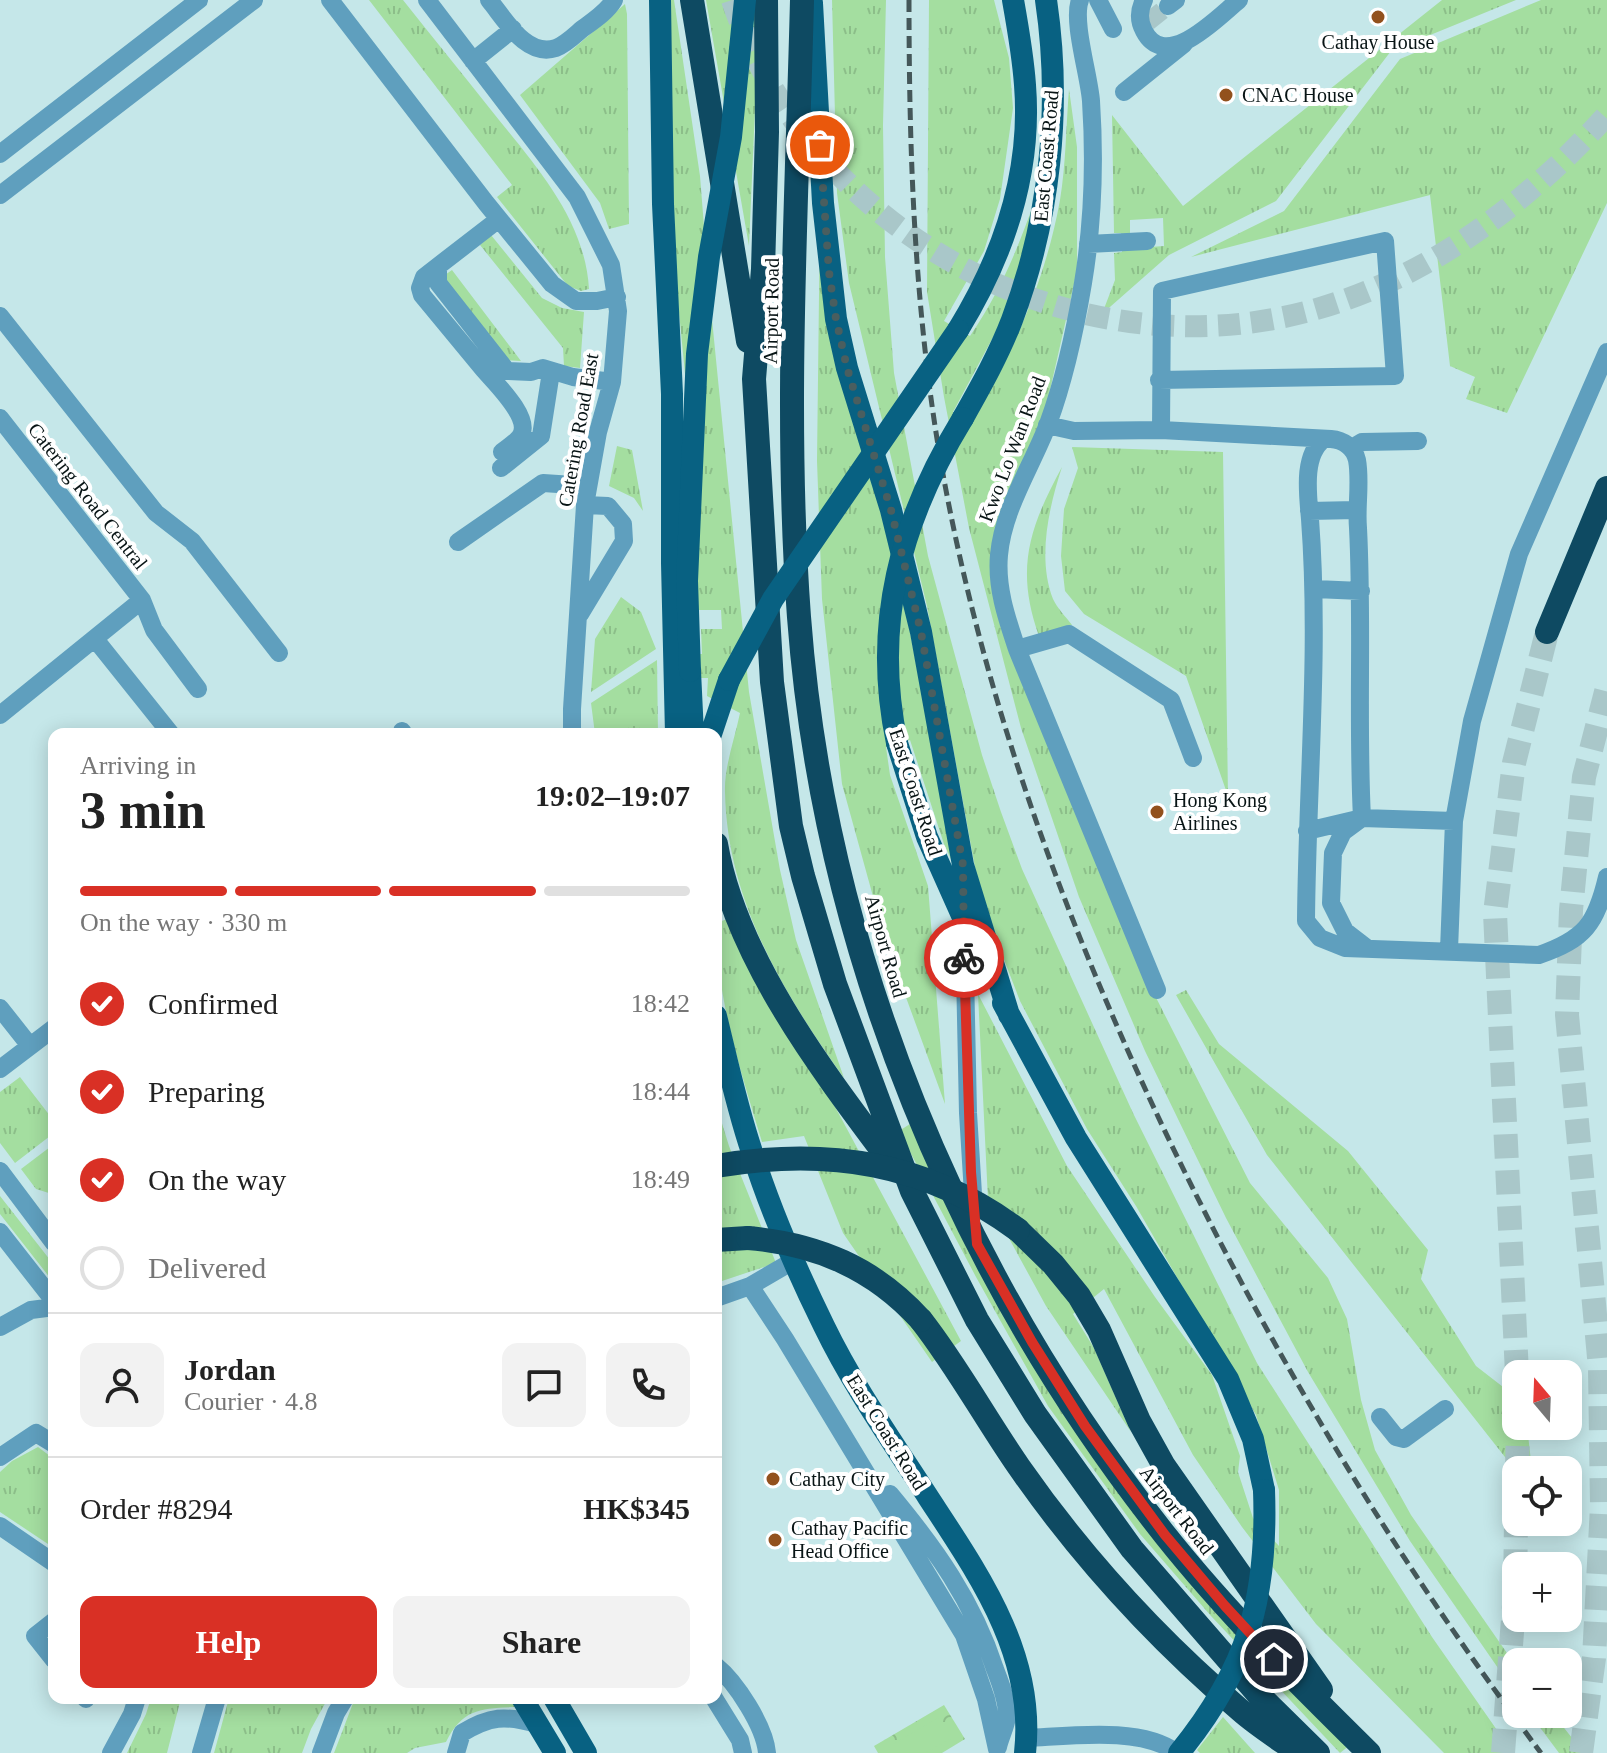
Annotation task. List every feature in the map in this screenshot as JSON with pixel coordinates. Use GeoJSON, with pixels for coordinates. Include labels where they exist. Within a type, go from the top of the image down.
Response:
{"type":"FeatureCollection","features":[{"type":"Feature","properties":{"kind":"highway"},"geometry":{"type":"LineString","coordinates":[[692,0],[754,379]]}},
{"type":"Feature","properties":{"kind":"highway","name":"Airport Road"},"geometry":{"type":"LineString","coordinates":[[766,0],[767,132],[763,257],[754,379],[772,682],[791,826],[835,984],[912,1191],[977,1320],[1027,1400],[1132,1549],[1257,1693],[1318,1753]]}},
{"type":"Feature","properties":{"kind":"highway","name":"Airport Road"},"geometry":{"type":"LineString","coordinates":[[802,0],[793,469],[799,621],[813,734],[832,839],[873,992],[921,1122],[977,1244],[1063,1394],[1155,1523],[1234,1615],[1364,1747]]}},
{"type":"Feature","properties":{"kind":"highway"},"geometry":{"type":"LineString","coordinates":[[1547,632],[1604,499]]}},
{"type":"Feature","properties":{"kind":"highway"},"geometry":{"type":"LineString","coordinates":[[722,866],[733,906],[762,969],[827,1077],[912,1191]]}},
{"type":"Feature","properties":{"kind":"highway"},"geometry":{"type":"LineString","coordinates":[[722,1165],[786,1158],[872,1164],[901,1170],[949,1187],[1018,1230],[1053,1264],[1079,1296],[1099,1330],[1139,1421],[1164,1466],[1364,1747]]}},
{"type":"Feature","properties":{"kind":"highway"},"geometry":{"type":"LineString","coordinates":[[722,1240],[748,1238],[796,1244],[848,1262],[884,1285],[921,1320],[1019,1468],[1100,1570],[1160,1634],[1241,1712],[1299,1753]]}},
{"type":"Feature","properties":{"kind":"main road"},"geometry":{"type":"LineString","coordinates":[[660,0],[663,204],[672,394],[676,728]]}},
{"type":"Feature","properties":{"kind":"main road"},"geometry":{"type":"LineString","coordinates":[[693,728],[687,581],[697,354],[709,257],[731,137],[745,0]]}},
{"type":"Feature","properties":{"kind":"main road"},"geometry":{"type":"LineString","coordinates":[[811,0],[823,203],[836,319],[891,510],[921,632],[963,865],[1009,1015]]}},
{"type":"Feature","properties":{"kind":"main road","name":"East Coast Road"},"geometry":{"type":"LineString","coordinates":[[713,728],[729,680],[773,599],[958,330],[996,263],[1010,221],[1024,143],[1026,89],[1013,0]]}},
{"type":"Feature","properties":{"kind":"main road","name":"East Coast Road"},"geometry":{"type":"LineString","coordinates":[[1046,0],[1053,114],[1039,231],[1012,322],[920,499],[899,562],[886,651],[888,693],[897,743],[927,837],[1009,1015],[1084,1151],[1228,1379],[1253,1439],[1264,1490],[1263,1572],[1253,1620],[1225,1689],[1178,1753]]}},
{"type":"Feature","properties":{"kind":"main road","name":"East Coast Road"},"geometry":{"type":"LineString","coordinates":[[722,1039],[751,1149],[793,1261],[849,1373],[995,1601],[1015,1652],[1024,1697],[1026,1746]]}},
{"type":"Feature","properties":{"kind":"main road"},"geometry":{"type":"LineString","coordinates":[[525,1704],[555,1753]]}},
{"type":"Feature","properties":{"kind":"main road"},"geometry":{"type":"LineString","coordinates":[[561,1704],[586,1753]]}},
{"type":"Feature","properties":{"kind":"street"},"geometry":{"type":"LineString","coordinates":[[0,154],[199,0]]}},
{"type":"Feature","properties":{"kind":"street"},"geometry":{"type":"LineString","coordinates":[[0,195],[254,0]]}},
{"type":"Feature","properties":{"kind":"street"},"geometry":{"type":"LineString","coordinates":[[330,0],[552,284],[576,301],[617,297]]}},
{"type":"Feature","properties":{"kind":"street","name":"Catering Road East"},"geometry":{"type":"LineString","coordinates":[[427,0],[577,197],[611,265],[617,297],[612,382],[598,432],[585,505],[572,728]]}},
{"type":"Feature","properties":{"kind":"street"},"geometry":{"type":"LineString","coordinates":[[489,0],[533,47],[553,49],[597,18],[614,0]]}},
{"type":"Feature","properties":{"kind":"street","name":"Kwo Lo Wan Road"},"geometry":{"type":"LineString","coordinates":[[1080,0],[1076,17],[1089,74],[1091,105],[1092,187],[1088,244],[1065,372],[1047,425],[1006,522],[999,553],[1002,601],[1017,649],[1157,990]]}},
{"type":"Feature","properties":{"kind":"street"},"geometry":{"type":"LineString","coordinates":[[1098,0],[1113,29]]}},
{"type":"Feature","properties":{"kind":"street"},"geometry":{"type":"LineString","coordinates":[[1144,0],[1140,20],[1149,39],[1167,47],[1185,43]]}},
{"type":"Feature","properties":{"kind":"street"},"geometry":{"type":"LineString","coordinates":[[1124,92],[1239,0]]}},
{"type":"Feature","properties":{"kind":"street"},"geometry":{"type":"LineString","coordinates":[[473,61],[513,29]]}},
{"type":"Feature","properties":{"kind":"street"},"geometry":{"type":"LineString","coordinates":[[499,219],[424,277],[420,288],[422,295],[521,415],[524,426],[521,436],[497,464],[541,436],[547,370]]}},
{"type":"Feature","properties":{"kind":"street"},"geometry":{"type":"LineString","coordinates":[[1088,244],[1147,241]]}},
{"type":"Feature","properties":{"kind":"street"},"geometry":{"type":"LineString","coordinates":[[1159,380],[1395,376],[1385,241],[1162,291],[1159,380],[1161,430]]}},
{"type":"Feature","properties":{"kind":"street"},"geometry":{"type":"LineString","coordinates":[[438,267],[438,283],[507,371]]}},
{"type":"Feature","properties":{"kind":"street"},"geometry":{"type":"LineString","coordinates":[[0,316],[156,513],[192,541],[279,653]]}},
{"type":"Feature","properties":{"kind":"street"},"geometry":{"type":"LineString","coordinates":[[1449,950],[1454,821],[1472,721],[1519,554],[1607,352]]}},
{"type":"Feature","properties":{"kind":"street"},"geometry":{"type":"LineString","coordinates":[[484,370],[547,370],[612,382]]}},
{"type":"Feature","properties":{"kind":"street","name":"Catering Road Central"},"geometry":{"type":"LineString","coordinates":[[0,418],[142,600],[154,630],[198,689]]}},
{"type":"Feature","properties":{"kind":"street"},"geometry":{"type":"LineString","coordinates":[[1047,425],[1074,431],[1161,430],[1338,439],[1354,452]]}},
{"type":"Feature","properties":{"kind":"street"},"geometry":{"type":"LineString","coordinates":[[1324,439],[1314,446],[1310,457],[1309,511],[1315,589],[1306,921],[1320,938],[1345,948],[1539,955],[1560,948],[1588,928],[1600,907],[1607,877]]}},
{"type":"Feature","properties":{"kind":"street"},"geometry":{"type":"LineString","coordinates":[[1362,818],[1361,591],[1354,452],[1362,442],[1418,441]]}},
{"type":"Feature","properties":{"kind":"street"},"geometry":{"type":"LineString","coordinates":[[458,542],[543,483],[588,486]]}},
{"type":"Feature","properties":{"kind":"street"},"geometry":{"type":"LineString","coordinates":[[578,617],[624,541],[623,524],[608,506],[585,505]]}},
{"type":"Feature","properties":{"kind":"street"},"geometry":{"type":"LineString","coordinates":[[1309,511],[1356,510]]}},
{"type":"Feature","properties":{"kind":"street"},"geometry":{"type":"LineString","coordinates":[[1315,589],[1361,591]]}},
{"type":"Feature","properties":{"kind":"street"},"geometry":{"type":"LineString","coordinates":[[0,715],[142,600]]}},
{"type":"Feature","properties":{"kind":"street"},"geometry":{"type":"LineString","coordinates":[[1017,649],[1069,634],[1171,700],[1193,758]]}},
{"type":"Feature","properties":{"kind":"street"},"geometry":{"type":"LineString","coordinates":[[95,639],[166,728]]}},
{"type":"Feature","properties":{"kind":"street"},"geometry":{"type":"LineString","coordinates":[[1307,831],[1362,818],[1454,821]]}},
{"type":"Feature","properties":{"kind":"street"},"geometry":{"type":"LineString","coordinates":[[1362,818],[1343,832],[1333,853],[1331,903],[1345,931],[1367,948]]}},
{"type":"Feature","properties":{"kind":"street"},"geometry":{"type":"LineString","coordinates":[[963,865],[968,1113],[977,1244]]}},
{"type":"Feature","properties":{"kind":"street"},"geometry":{"type":"LineString","coordinates":[[0,1008],[30,1046]]}},
{"type":"Feature","properties":{"kind":"street"},"geometry":{"type":"LineString","coordinates":[[0,1069],[48,1032]]}},
{"type":"Feature","properties":{"kind":"street"},"geometry":{"type":"LineString","coordinates":[[0,1171],[48,1232]]}},
{"type":"Feature","properties":{"kind":"street"},"geometry":{"type":"LineString","coordinates":[[0,1232],[48,1296]]}},
{"type":"Feature","properties":{"kind":"street"},"geometry":{"type":"LineString","coordinates":[[722,1296],[750,1286],[793,1261]]}},
{"type":"Feature","properties":{"kind":"street"},"geometry":{"type":"LineString","coordinates":[[4,1324],[24,1301],[31,1272]]}},
{"type":"Feature","properties":{"kind":"street"},"geometry":{"type":"LineString","coordinates":[[750,1286],[964,1635],[986,1699],[996,1751]]}},
{"type":"Feature","properties":{"kind":"street"},"geometry":{"type":"LineString","coordinates":[[4,1324],[48,1305]]}},
{"type":"Feature","properties":{"kind":"street"},"geometry":{"type":"LineString","coordinates":[[1380,1417],[1396,1437],[1404,1439],[1445,1409]]}},
{"type":"Feature","properties":{"kind":"street"},"geometry":{"type":"LineString","coordinates":[[0,1457],[36,1433],[48,1440]]}},
{"type":"Feature","properties":{"kind":"street"},"geometry":{"type":"LineString","coordinates":[[857,1458],[933,1546],[962,1591],[985,1638],[1007,1716],[996,1751]]}},
{"type":"Feature","properties":{"kind":"street"},"geometry":{"type":"LineString","coordinates":[[914,1524],[936,1509]]}},
{"type":"Feature","properties":{"kind":"street"},"geometry":{"type":"LineString","coordinates":[[4,1534],[48,1560]]}},
{"type":"Feature","properties":{"kind":"street"},"geometry":{"type":"LineString","coordinates":[[48,1626],[35,1636],[48,1652]]}},
{"type":"Feature","properties":{"kind":"street"},"geometry":{"type":"LineString","coordinates":[[722,1673],[749,1707],[766,1743],[767,1753]]}},
{"type":"Feature","properties":{"kind":"street"},"geometry":{"type":"LineString","coordinates":[[111,1753],[135,1704]]}},
{"type":"Feature","properties":{"kind":"street"},"geometry":{"type":"LineString","coordinates":[[201,1753],[213,1704]]}},
{"type":"Feature","properties":{"kind":"street"},"geometry":{"type":"LineString","coordinates":[[321,1753],[341,1704]]}},
{"type":"Feature","properties":{"kind":"street"},"geometry":{"type":"LineString","coordinates":[[718,1704],[740,1740],[743,1753]]}},
{"type":"Feature","properties":{"kind":"street"},"geometry":{"type":"LineString","coordinates":[[448,1753],[456,1753],[462,1733],[480,1722],[498,1717],[537,1724]]}},
{"type":"Feature","properties":{"kind":"street"},"geometry":{"type":"LineString","coordinates":[[1026,1746],[1094,1735],[1161,1743],[1178,1753]]}},
{"type":"Feature","properties":{"kind":"green space"},"geometry":{"type":"Polygon","coordinates":[[[369,0],[403,0],[539,171],[578,239],[589,289],[581,291],[568,286],[497,197],[512,185],[369,0]]]}},
{"type":"Feature","properties":{"kind":"green space"},"geometry":{"type":"Polygon","coordinates":[[[670,0],[674,0],[700,176],[749,692],[780,870],[796,940],[844,1078],[780,979],[747,908],[736,870],[728,832],[725,782],[740,713],[707,696],[708,678],[692,678],[692,654],[702,654],[701,629],[722,629],[721,610],[681,610],[686,384],[668,199],[670,0]]]}},
{"type":"Feature","properties":{"kind":"green space"},"geometry":{"type":"Polygon","coordinates":[[[706,0],[756,0],[749,246],[706,0]]]}},
{"type":"Feature","properties":{"kind":"green space"},"geometry":{"type":"Polygon","coordinates":[[[832,0],[886,0],[883,125],[885,257],[894,373],[928,556],[982,755],[1022,869],[1133,1113],[1257,1363],[1432,1637],[1513,1753],[1444,1753],[1316,1624],[1242,1527],[1193,1455],[1104,1289],[1073,1314],[1094,1348],[1131,1432],[1046,1306],[988,1200],[978,994],[1067,1166],[1212,1375],[1240,1456],[1238,1472],[1253,1518],[1279,1546],[1279,1490],[1256,1415],[1136,1206],[1087,1129],[1020,1001],[981,900],[927,606],[849,283],[837,193],[832,0]]]}},
{"type":"Feature","properties":{"kind":"green space"},"geometry":{"type":"Polygon","coordinates":[[[929,0],[994,0],[1009,58],[1013,108],[1000,199],[984,251],[944,321],[970,336],[1006,272],[1034,203],[1020,270],[999,326],[953,412],[971,423],[1014,343],[1046,260],[1062,186],[1069,89],[1077,147],[1077,271],[1043,421],[1003,503],[994,539],[1000,607],[1139,964],[1250,1183],[1328,1278],[1347,1319],[1361,1400],[1375,1450],[1411,1515],[1503,1648],[1502,1674],[1410,1541],[1308,1372],[1226,1218],[1145,1051],[1079,897],[1021,728],[969,528],[927,292],[929,0]]]}},
{"type":"Feature","properties":{"kind":"green space"},"geometry":{"type":"Polygon","coordinates":[[[1442,0],[1516,0],[1391,51],[1276,201],[1169,255],[1102,314],[1115,280],[1114,253],[1122,252],[1122,249],[1164,246],[1163,218],[1130,220],[1130,237],[1114,233],[1112,115],[1183,206],[1442,0]]]}},
{"type":"Feature","properties":{"kind":"green space"},"geometry":{"type":"Polygon","coordinates":[[[1541,0],[1607,0],[1607,203],[1507,413],[1466,399],[1475,377],[1450,366],[1430,195],[1191,257],[1284,211],[1400,59],[1541,0]]]}},
{"type":"Feature","properties":{"kind":"green space"},"geometry":{"type":"Polygon","coordinates":[[[625,4],[629,224],[609,229],[600,203],[520,95],[625,4]]]}},
{"type":"Feature","properties":{"kind":"green space"},"geometry":{"type":"Polygon","coordinates":[[[820,212],[906,611],[955,868],[944,844],[910,740],[886,747],[890,775],[928,886],[945,1104],[885,940],[842,784],[822,599],[817,461],[820,212]]]}},
{"type":"Feature","properties":{"kind":"green space"},"geometry":{"type":"Polygon","coordinates":[[[491,235],[542,298],[562,308],[584,312],[580,368],[564,366],[563,348],[480,245],[491,235]]]}},
{"type":"Feature","properties":{"kind":"green space"},"geometry":{"type":"Polygon","coordinates":[[[452,270],[521,361],[506,360],[442,277],[452,270]]]}},
{"type":"Feature","properties":{"kind":"green space"},"geometry":{"type":"Polygon","coordinates":[[[617,446],[632,450],[643,511],[634,498],[609,486],[617,446]]]}},
{"type":"Feature","properties":{"kind":"green space"},"geometry":{"type":"Polygon","coordinates":[[[1072,447],[1223,452],[1228,796],[1186,676],[1084,614],[1065,591],[1061,556],[1064,509],[1078,468],[1072,447]]]}},
{"type":"Feature","properties":{"kind":"green space"},"geometry":{"type":"Polygon","coordinates":[[[1062,467],[1049,516],[1046,567],[1053,599],[1072,625],[1039,636],[1028,590],[1029,549],[1041,510],[1062,467]]]}},
{"type":"Feature","properties":{"kind":"green space"},"geometry":{"type":"Polygon","coordinates":[[[621,597],[641,612],[656,649],[591,692],[595,639],[621,597]]]}},
{"type":"Feature","properties":{"kind":"green space"},"geometry":{"type":"Polygon","coordinates":[[[657,660],[658,728],[594,728],[591,703],[657,660]]]}},
{"type":"Feature","properties":{"kind":"green space"},"geometry":{"type":"Polygon","coordinates":[[[733,917],[961,1341],[932,1362],[843,1233],[804,1136],[762,1142],[731,1034],[722,990],[722,921],[733,917]]]}},
{"type":"Feature","properties":{"kind":"green space"},"geometry":{"type":"Polygon","coordinates":[[[1186,990],[1219,1044],[1348,1151],[1428,1250],[1421,1279],[1476,1366],[1502,1386],[1502,1440],[1529,1440],[1530,1456],[1504,1456],[1267,1155],[1176,995],[1186,990]]]}},
{"type":"Feature","properties":{"kind":"green space"},"geometry":{"type":"Polygon","coordinates":[[[20,1077],[48,1113],[48,1138],[15,1163],[0,1143],[0,1092],[20,1077]]]}},
{"type":"Feature","properties":{"kind":"green space"},"geometry":{"type":"Polygon","coordinates":[[[722,1123],[729,1146],[776,1263],[722,1281],[722,1123]]]}},
{"type":"Feature","properties":{"kind":"green space"},"geometry":{"type":"Polygon","coordinates":[[[910,1124],[985,1274],[1056,1401],[1350,1745],[1340,1753],[1211,1616],[1140,1534],[1048,1406],[899,1131],[910,1124]]]}},
{"type":"Feature","properties":{"kind":"green space"},"geometry":{"type":"Polygon","coordinates":[[[48,1149],[48,1193],[36,1189],[21,1169],[48,1149]]]}},
{"type":"Feature","properties":{"kind":"green space"},"geometry":{"type":"Polygon","coordinates":[[[0,1196],[48,1257],[48,1275],[0,1214],[0,1196]]]}},
{"type":"Feature","properties":{"kind":"green space"},"geometry":{"type":"Polygon","coordinates":[[[38,1447],[48,1454],[48,1544],[0,1512],[0,1472],[12,1461],[38,1447]]]}},
{"type":"Feature","properties":{"kind":"green space"},"geometry":{"type":"Polygon","coordinates":[[[149,1704],[179,1704],[167,1753],[127,1753],[149,1704]]]}},
{"type":"Feature","properties":{"kind":"green space"},"geometry":{"type":"Polygon","coordinates":[[[227,1704],[325,1704],[302,1753],[214,1753],[227,1704]]]}},
{"type":"Feature","properties":{"kind":"green space"},"geometry":{"type":"Polygon","coordinates":[[[353,1704],[516,1704],[514,1707],[474,1712],[459,1723],[446,1742],[415,1748],[407,1753],[334,1753],[353,1704]]]}},
{"type":"Feature","properties":{"kind":"green space"},"geometry":{"type":"Polygon","coordinates":[[[944,1705],[965,1739],[942,1753],[878,1753],[874,1746],[944,1705]]]}},
{"type":"Feature","properties":{"kind":"green space"},"geometry":{"type":"Polygon","coordinates":[[[940,1717],[952,1738],[925,1753],[896,1753],[892,1745],[940,1717]]]}},
{"type":"Feature","properties":{"kind":"green space"},"geometry":{"type":"Polygon","coordinates":[[[1223,1717],[1255,1753],[1200,1753],[1197,1750],[1223,1717]]]}},
{"type":"Feature","properties":{"kind":"green space"},"geometry":{"type":"Polygon","coordinates":[[[1540,1728],[1564,1728],[1584,1753],[1559,1753],[1540,1728]]]}},
{"type":"Feature","properties":{"kind":"tunnel"},"geometry":{"type":"LineString","coordinates":[[732,0],[770,84],[823,158],[889,220],[966,269],[1049,304],[1138,323],[1229,325],[1320,308],[1362,294],[1402,276],[1477,231],[1545,177],[1607,115]]}},
{"type":"Feature","properties":{"kind":"tunnel"},"geometry":{"type":"LineString","coordinates":[[1148,22],[1168,6]]}},
{"type":"Feature","properties":{"kind":"tunnel"},"geometry":{"type":"LineString","coordinates":[[1516,1360],[1495,913],[1514,763],[1547,632]]}},
{"type":"Feature","properties":{"kind":"tunnel"},"geometry":{"type":"LineString","coordinates":[[1581,1753],[1594,1658],[1602,1506],[1600,1368],[1567,1015],[1571,910],[1584,777],[1607,688]]}},
{"type":"Feature","properties":{"kind":"tunnel"},"geometry":{"type":"LineString","coordinates":[[1517,1456],[1518,1440]]}},
{"type":"Feature","properties":{"kind":"tunnel"},"geometry":{"type":"LineString","coordinates":[[1503,1753],[1515,1592],[1516,1536]]}},
{"type":"Feature","properties":{"kind":"railway"},"geometry":{"type":"LineString","coordinates":[[909,0],[910,122],[916,243],[935,425],[962,568],[983,650],[1033,812],[1093,970],[1127,1048],[1202,1207],[1245,1289],[1289,1369],[1384,1526],[1541,1753]]}},
{"type":"Feature","properties":{"kind":"way so far"},"geometry":{"type":"LineString","coordinates":[[820,145],[829,272],[836,319],[847,368],[891,510],[921,632],[963,865],[964,958]]}},
{"type":"Feature","properties":{"kind":"place","name":"Cathay House"},"geometry":{"type":"Point","coordinates":[1378,17]}},
{"type":"Feature","properties":{"kind":"place","name":"CNAC House"},"geometry":{"type":"Point","coordinates":[1226,95]}},
{"type":"Feature","properties":{"kind":"place","name":"Hong Kong Airlines"},"geometry":{"type":"Point","coordinates":[1157,812]}},
{"type":"Feature","properties":{"kind":"place","name":"Cathay City"},"geometry":{"type":"Point","coordinates":[773,1479]}},
{"type":"Feature","properties":{"kind":"place","name":"Cathay Pacific Head Office"},"geometry":{"type":"Point","coordinates":[775,1540]}},
{"type":"Feature","properties":{"kind":"route"},"geometry":{"type":"LineString","coordinates":[[964,958],[971,1172],[977,1244],[1056,1383],[1126,1485],[1225,1606],[1274,1659]]}}]}
